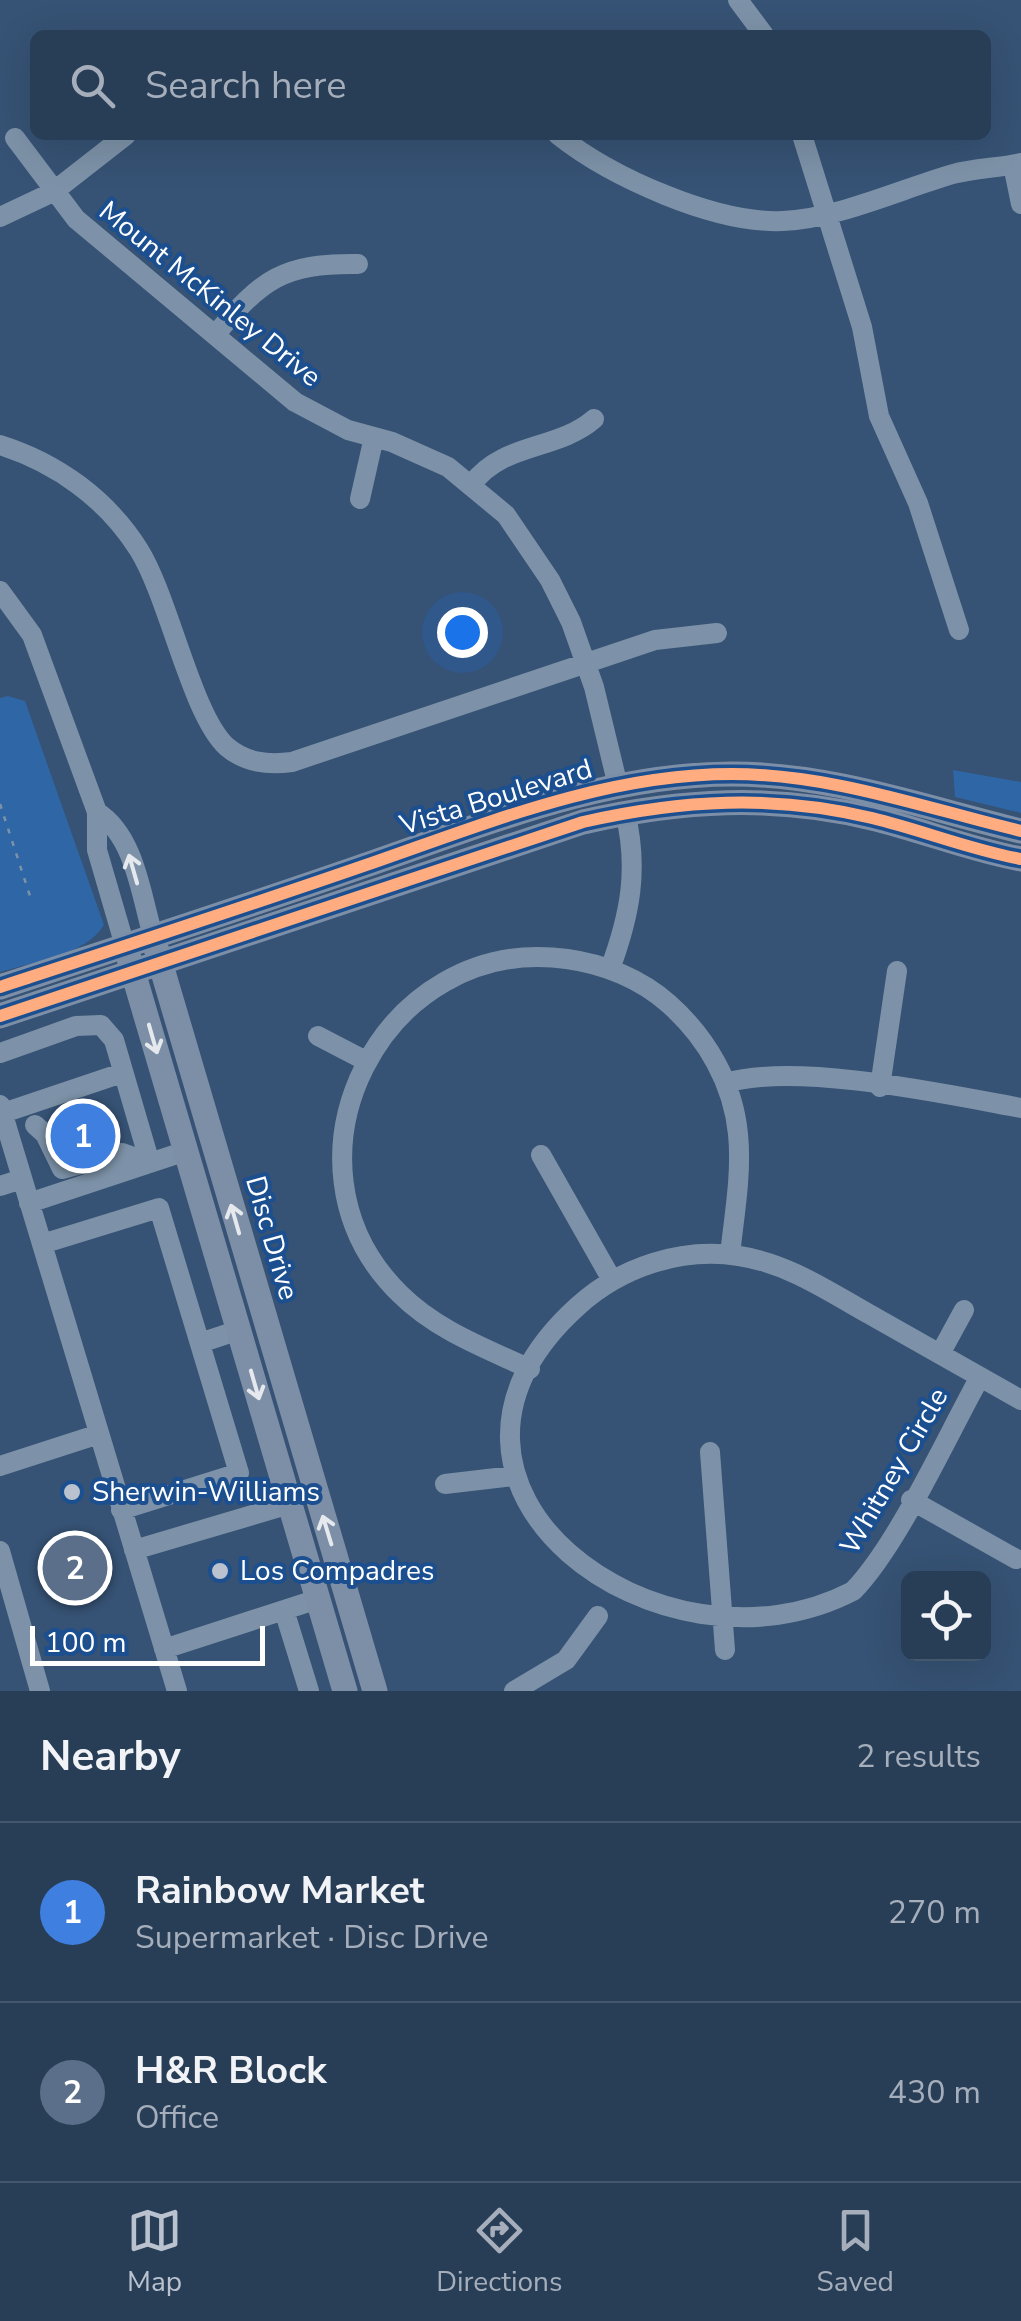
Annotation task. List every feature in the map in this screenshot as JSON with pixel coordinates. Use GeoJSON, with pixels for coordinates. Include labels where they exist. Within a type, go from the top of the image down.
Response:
{"type":"FeatureCollection","features":[{"type":"Feature","properties":{"kind":"main road","name":"Vista Boulevard"},"geometry":{"type":"LineString","coordinates":[[0,988],[533,809],[618,786],[686,775],[779,776],[876,792],[1021,831]]}},
{"type":"Feature","properties":{"kind":"main road"},"geometry":{"type":"LineString","coordinates":[[625,812],[625,798],[749,784],[779,776]]}},
{"type":"Feature","properties":{"kind":"main road","name":"Vista Boulevard"},"geometry":{"type":"LineString","coordinates":[[0,1016],[625,812],[712,802],[822,808],[1021,859]]}},
{"type":"Feature","properties":{"kind":"main road","name":"Disc Drive"},"geometry":{"type":"LineString","coordinates":[[153,936],[375,1691]]}},
{"type":"Feature","properties":{"kind":"main road","name":"Disc Drive"},"geometry":{"type":"LineString","coordinates":[[125,946],[345,1691]]}},
{"type":"Feature","properties":{"kind":"street"},"geometry":{"type":"LineString","coordinates":[[738,0],[760,30]]}},
{"type":"Feature","properties":{"kind":"street","name":"Mount McKinley Drive"},"geometry":{"type":"LineString","coordinates":[[15,138],[76,219],[296,402],[320,418],[420,452],[472,484],[527,542],[550,580],[587,664],[618,786]]}},
{"type":"Feature","properties":{"kind":"street"},"geometry":{"type":"LineString","coordinates":[[0,218],[53,192],[120,140]]}},
{"type":"Feature","properties":{"kind":"street"},"geometry":{"type":"LineString","coordinates":[[564,140],[584,156],[637,184],[740,217],[786,222],[957,173],[1017,164],[1021,204]]}},
{"type":"Feature","properties":{"kind":"street"},"geometry":{"type":"LineString","coordinates":[[804,140],[862,328],[879,416],[918,504],[959,630]]}},
{"type":"Feature","properties":{"kind":"street"},"geometry":{"type":"LineString","coordinates":[[215,335],[250,294],[276,275],[317,263],[358,264]]}},
{"type":"Feature","properties":{"kind":"street"},"geometry":{"type":"LineString","coordinates":[[472,484],[508,454],[572,438],[594,420]]}},
{"type":"Feature","properties":{"kind":"street"},"geometry":{"type":"LineString","coordinates":[[360,498],[374,438]]}},
{"type":"Feature","properties":{"kind":"street"},"geometry":{"type":"LineString","coordinates":[[0,445],[73,480],[119,523],[153,576],[210,724],[229,749],[245,758],[276,764],[292,762],[676,635],[716,632]]}},
{"type":"Feature","properties":{"kind":"street","name":"Disc Drive"},"geometry":{"type":"LineString","coordinates":[[0,590],[32,635],[97,812],[97,850],[125,946]]}},
{"type":"Feature","properties":{"kind":"street","name":"Disc Drive"},"geometry":{"type":"LineString","coordinates":[[97,812],[117,828],[126,846],[153,936]]}},
{"type":"Feature","properties":{"kind":"street"},"geometry":{"type":"LineString","coordinates":[[610,969],[632,896],[632,842],[625,812]]}},
{"type":"Feature","properties":{"kind":"street"},"geometry":{"type":"LineString","coordinates":[[530,1369],[419,1312],[397,1292],[364,1246],[346,1195],[346,1114],[366,1062],[415,1001],[466,971],[523,957],[568,959],[610,969],[638,982],[683,1016],[714,1058],[726,1083],[738,1133],[730,1255]]}},
{"type":"Feature","properties":{"kind":"street"},"geometry":{"type":"LineString","coordinates":[[880,1087],[898,971]]}},
{"type":"Feature","properties":{"kind":"street"},"geometry":{"type":"LineString","coordinates":[[0,1053],[90,1023],[101,1025],[114,1040],[150,1163]]}},
{"type":"Feature","properties":{"kind":"street"},"geometry":{"type":"LineString","coordinates":[[318,1036],[366,1062]]}},
{"type":"Feature","properties":{"kind":"street"},"geometry":{"type":"LineString","coordinates":[[122,1073],[29,1104],[1,1109],[176,1691]]}},
{"type":"Feature","properties":{"kind":"street"},"geometry":{"type":"LineString","coordinates":[[726,1083],[784,1074],[1021,1108]]}},
{"type":"Feature","properties":{"kind":"street"},"geometry":{"type":"LineString","coordinates":[[29,1104],[56,1194]]}},
{"type":"Feature","properties":{"kind":"street"},"geometry":{"type":"LineString","coordinates":[[35,1125],[45,1134],[62,1169],[122,1153],[150,1163]]}},
{"type":"Feature","properties":{"kind":"street"},"geometry":{"type":"LineString","coordinates":[[29,1203],[186,1152]]}},
{"type":"Feature","properties":{"kind":"street"},"geometry":{"type":"LineString","coordinates":[[541,1155],[612,1280]]}},
{"type":"Feature","properties":{"kind":"street"},"geometry":{"type":"LineString","coordinates":[[0,1186],[22,1179]]}},
{"type":"Feature","properties":{"kind":"street"},"geometry":{"type":"LineString","coordinates":[[42,1244],[159,1208],[240,1473],[122,1510]]}},
{"type":"Feature","properties":{"kind":"street","name":"Whitney Circle"},"geometry":{"type":"LineString","coordinates":[[538,1552],[522,1515],[513,1476],[515,1419],[530,1369],[567,1315],[612,1280],[672,1258],[730,1255],[796,1273],[1021,1400]]}},
{"type":"Feature","properties":{"kind":"street"},"geometry":{"type":"LineString","coordinates":[[940,1354],[964,1310]]}},
{"type":"Feature","properties":{"kind":"street"},"geometry":{"type":"LineString","coordinates":[[200,1343],[239,1330]]}},
{"type":"Feature","properties":{"kind":"street","name":"Whitney Circle"},"geometry":{"type":"LineString","coordinates":[[794,1632],[830,1610],[854,1589],[911,1500],[980,1376]]}},
{"type":"Feature","properties":{"kind":"street"},"geometry":{"type":"LineString","coordinates":[[0,1466],[99,1434]]}},
{"type":"Feature","properties":{"kind":"street"},"geometry":{"type":"LineString","coordinates":[[710,1452],[725,1650]]}},
{"type":"Feature","properties":{"kind":"street"},"geometry":{"type":"LineString","coordinates":[[446,1484],[513,1476]]}},
{"type":"Feature","properties":{"kind":"street"},"geometry":{"type":"LineString","coordinates":[[911,1500],[1016,1559]]}},
{"type":"Feature","properties":{"kind":"street"},"geometry":{"type":"LineString","coordinates":[[134,1550],[290,1504]]}},
{"type":"Feature","properties":{"kind":"street"},"geometry":{"type":"LineString","coordinates":[[0,1550],[40,1691]]}},
{"type":"Feature","properties":{"kind":"street"},"geometry":{"type":"LineString","coordinates":[[164,1649],[318,1599]]}},
{"type":"Feature","properties":{"kind":"street"},"geometry":{"type":"LineString","coordinates":[[284,1610],[309,1691]]}},
{"type":"Feature","properties":{"kind":"street"},"geometry":{"type":"LineString","coordinates":[[514,1691],[566,1660],[592,1611],[619,1629]]}},
{"type":"Feature","properties":{"kind":"street"},"geometry":{"type":"LineString","coordinates":[[700,1650],[754,1646]]}},
{"type":"Feature","properties":{"kind":"path"},"geometry":{"type":"LineString","coordinates":[[0,804],[30,896]]}},
{"type":"Feature","properties":{"kind":"shaded area"},"geometry":{"type":"Polygon","coordinates":[[[0,698],[25,701],[104,925],[95,936],[71,951],[0,972],[0,698]]]}},
{"type":"Feature","properties":{"kind":"shaded area"},"geometry":{"type":"Polygon","coordinates":[[[953,770],[1021,782],[1021,813],[955,797],[953,770]]]}},
{"type":"Feature","properties":{"kind":"cycle path"},"geometry":{"type":"LineString","coordinates":[[0,987],[501,818],[638,782],[732,774],[806,780],[1021,831]]}},
{"type":"Feature","properties":{"kind":"cycle path"},"geometry":{"type":"LineString","coordinates":[[0,1016],[583,822],[655,809],[727,803],[799,805],[891,823],[1021,859]]}},
{"type":"Feature","properties":{"kind":"place","name":"Rainbow Market"},"geometry":{"type":"Point","coordinates":[83,1136]}},
{"type":"Feature","properties":{"kind":"place","name":"Sherwin-Williams"},"geometry":{"type":"Point","coordinates":[72,1492]}},
{"type":"Feature","properties":{"kind":"place","name":"H&R Block"},"geometry":{"type":"Point","coordinates":[75,1568]}},
{"type":"Feature","properties":{"kind":"place","name":"Los Compadres"},"geometry":{"type":"Point","coordinates":[220,1571]}}]}
